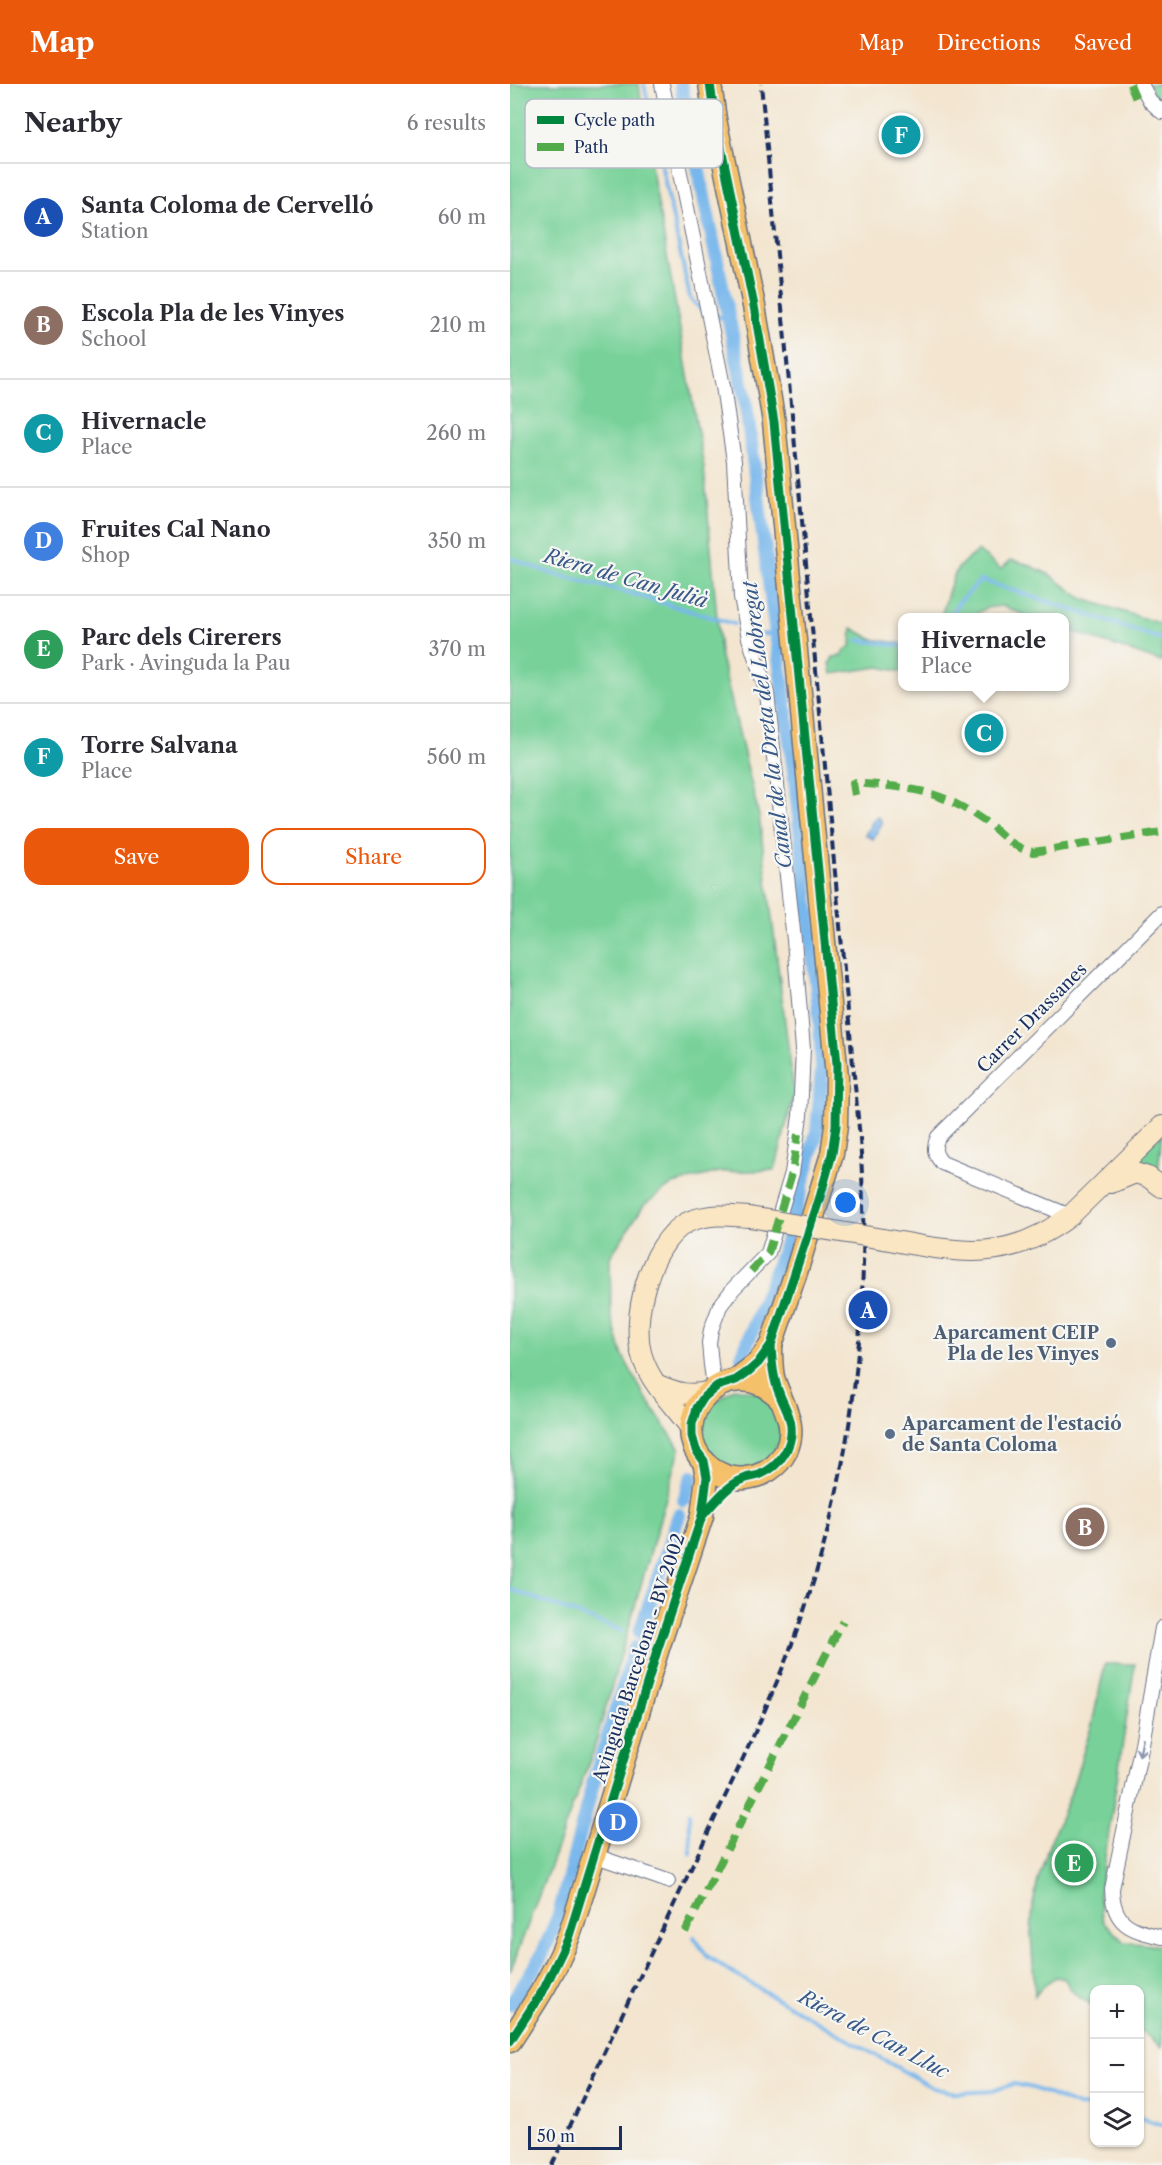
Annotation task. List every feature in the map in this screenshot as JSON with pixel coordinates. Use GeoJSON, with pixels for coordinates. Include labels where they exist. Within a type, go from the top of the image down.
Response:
{"type":"FeatureCollection","features":[{"type":"Feature","properties":{"kind":"main road"},"geometry":{"type":"LineString","coordinates":[[710,84],[712,99]]}},
{"type":"Feature","properties":{"kind":"main road"},"geometry":{"type":"LineString","coordinates":[[723,157],[754,306],[774,422],[837,1076],[836,1126],[832,1154],[771,1345],[758,1363],[721,1385],[697,1408],[692,1430],[696,1450],[704,1461],[720,1474],[743,1479]]}},
{"type":"Feature","properties":{"kind":"main road"},"geometry":{"type":"LineString","coordinates":[[702,1516],[723,1494],[743,1479],[768,1471],[785,1454],[790,1440],[791,1426],[788,1412],[773,1376],[771,1345]]}},
{"type":"Feature","properties":{"kind":"main road"},"geometry":{"type":"LineString","coordinates":[[721,1385],[759,1383],[781,1399]]}},
{"type":"Feature","properties":{"kind":"main road","name":"Avinguda Barcelona - BV 2002"},"geometry":{"type":"LineString","coordinates":[[510,2041],[544,1989],[563,1952],[702,1516],[707,1477],[704,1461]]}},
{"type":"Feature","properties":{"kind":"street"},"geometry":{"type":"LineString","coordinates":[[662,84],[665,99]]}},
{"type":"Feature","properties":{"kind":"street"},"geometry":{"type":"LineString","coordinates":[[1141,84],[1150,101],[1162,111]]}},
{"type":"Feature","properties":{"kind":"street"},"geometry":{"type":"LineString","coordinates":[[658,1385],[682,1395],[696,1395],[721,1385],[713,1378],[709,1343],[711,1330],[720,1306],[768,1253],[792,1173],[800,1116],[803,1049],[794,939],[767,693],[749,638],[741,597],[733,451],[723,386],[679,168]]}},
{"type":"Feature","properties":{"kind":"street","name":"Carrer Drassanes"},"geometry":{"type":"LineString","coordinates":[[1070,1216],[951,1168],[942,1163],[934,1151],[934,1144],[938,1137],[1162,913]]}},
{"type":"Feature","properties":{"kind":"street"},"geometry":{"type":"LineString","coordinates":[[692,1430],[649,1373],[642,1358],[639,1334],[645,1292],[656,1256],[671,1234],[695,1219],[717,1215],[749,1217],[948,1250],[997,1251],[1025,1244],[1053,1229],[1098,1190],[1162,1126]]}},
{"type":"Feature","properties":{"kind":"street"},"geometry":{"type":"LineString","coordinates":[[1098,1190],[1135,1173],[1148,1177],[1162,1187]]}},
{"type":"Feature","properties":{"kind":"street"},"geometry":{"type":"LineString","coordinates":[[1162,1628],[1142,1744],[1112,1889],[1113,1900],[1120,1917],[1132,1929],[1162,1937]]}},
{"type":"Feature","properties":{"kind":"street"},"geometry":{"type":"LineString","coordinates":[[593,1855],[668,1881]]}},
{"type":"Feature","properties":{"kind":"green space"},"geometry":{"type":"Polygon","coordinates":[[[510,84],[639,84],[641,99],[525,99],[525,168],[652,168],[704,467],[720,653],[759,816],[794,1093],[775,1170],[719,1172],[673,1184],[644,1205],[610,1257],[611,1315],[622,1354],[644,1395],[680,1449],[593,1752],[510,1972],[510,84]]]}},
{"type":"Feature","properties":{"kind":"green space"},"geometry":{"type":"Polygon","coordinates":[[[1149,84],[1162,84],[1162,103],[1154,96],[1149,84]]]}},
{"type":"Feature","properties":{"kind":"green space"},"geometry":{"type":"Polygon","coordinates":[[[978,551],[1001,569],[1011,560],[1027,564],[1050,575],[1083,599],[1162,624],[1162,662],[1069,630],[1069,613],[1020,613],[1002,606],[986,608],[978,613],[942,613],[950,585],[961,565],[978,551]]]}},
{"type":"Feature","properties":{"kind":"green space"},"geometry":{"type":"Polygon","coordinates":[[[852,628],[872,639],[898,643],[898,671],[879,667],[832,674],[830,663],[833,657],[842,656],[851,646],[852,628]]]}},
{"type":"Feature","properties":{"kind":"green space"},"geometry":{"type":"Polygon","coordinates":[[[1162,1134],[1158,1171],[1140,1166],[1133,1160],[1162,1134]]]}},
{"type":"Feature","properties":{"kind":"green space"},"geometry":{"type":"Polygon","coordinates":[[[734,1388],[761,1393],[779,1413],[781,1439],[767,1462],[741,1471],[715,1462],[700,1439],[703,1412],[734,1388]]]}},
{"type":"Feature","properties":{"kind":"green space"},"geometry":{"type":"Polygon","coordinates":[[[1105,1664],[1135,1664],[1099,1896],[1103,1921],[1124,1942],[1162,1946],[1162,2047],[1144,2033],[1144,1985],[1090,1985],[1090,2004],[1073,1992],[1065,1979],[1056,1977],[1044,1985],[1035,1996],[1031,1934],[1033,1904],[1038,1880],[1049,1845],[1070,1795],[1092,1724],[1105,1664]]]}},
{"type":"Feature","properties":{"kind":"water"},"geometry":{"type":"Polygon","coordinates":[[[877,817],[882,823],[873,839],[865,835],[877,817]]]}},
{"type":"Feature","properties":{"kind":"waterway"},"geometry":{"type":"LineString","coordinates":[[644,84],[647,99]]}},
{"type":"Feature","properties":{"kind":"waterway","name":"Canal de la Dreta del Llobregat"},"geometry":{"type":"LineString","coordinates":[[681,84],[684,99]]}},
{"type":"Feature","properties":{"kind":"waterway"},"geometry":{"type":"LineString","coordinates":[[662,168],[690,298],[704,313]]}},
{"type":"Feature","properties":{"kind":"waterway","name":"Canal de la Dreta del Llobregat"},"geometry":{"type":"LineString","coordinates":[[698,168],[745,398],[795,780],[820,1021],[822,1068],[817,1132],[785,1246],[742,1357]]}},
{"type":"Feature","properties":{"kind":"waterway"},"geometry":{"type":"LineString","coordinates":[[711,315],[731,320]]}},
{"type":"Feature","properties":{"kind":"waterway","name":"Riera de Can Julià"},"geometry":{"type":"LineString","coordinates":[[510,558],[550,573],[623,591],[734,624]]}},
{"type":"Feature","properties":{"kind":"waterway"},"geometry":{"type":"LineString","coordinates":[[951,613],[981,580],[1162,639]]}},
{"type":"Feature","properties":{"kind":"waterway","name":"Canal de la Dreta del Llobregat"},"geometry":{"type":"LineString","coordinates":[[763,634],[784,636]]}},
{"type":"Feature","properties":{"kind":"waterway"},"geometry":{"type":"LineString","coordinates":[[858,640],[898,645]]}},
{"type":"Feature","properties":{"kind":"waterway","name":"Canal de la Dreta del Llobregat"},"geometry":{"type":"LineString","coordinates":[[684,1500],[692,1477]]}},
{"type":"Feature","properties":{"kind":"waterway","name":"Canal de la Dreta del Llobregat"},"geometry":{"type":"LineString","coordinates":[[640,1632],[679,1515]]}},
{"type":"Feature","properties":{"kind":"waterway","name":"Riera de Can Lluc"},"geometry":{"type":"LineString","coordinates":[[510,1589],[622,1631]]}},
{"type":"Feature","properties":{"kind":"waterway","name":"Canal de la Dreta del Llobregat"},"geometry":{"type":"LineString","coordinates":[[510,2005],[541,1957],[559,1915],[592,1787],[635,1648]]}},
{"type":"Feature","properties":{"kind":"waterway"},"geometry":{"type":"LineString","coordinates":[[689,1813],[691,1854]]}},
{"type":"Feature","properties":{"kind":"waterway","name":"Riera de Can Lluc"},"geometry":{"type":"LineString","coordinates":[[694,1937],[707,1956],[727,1970],[933,2088],[956,2093],[993,2091],[1013,2084],[1033,2088],[1078,2106],[1090,2107]]}},
{"type":"Feature","properties":{"kind":"waterway","name":"Riera de Can Lluc"},"geometry":{"type":"LineString","coordinates":[[1144,2119],[1162,2125]]}},
{"type":"Feature","properties":{"kind":"railway"},"geometry":{"type":"LineString","coordinates":[[552,2165],[752,1739],[795,1636],[832,1514],[852,1408],[858,1355],[863,1247],[860,1139],[761,84]]}},
{"type":"Feature","properties":{"kind":"marked path"},"geometry":{"type":"LineString","coordinates":[[1130,84],[1138,104]]}},
{"type":"Feature","properties":{"kind":"marked path"},"geometry":{"type":"LineString","coordinates":[[855,795],[853,783],[906,788],[944,798],[990,826],[1012,844],[1033,852],[1162,832]]}},
{"type":"Feature","properties":{"kind":"marked path"},"geometry":{"type":"LineString","coordinates":[[751,1271],[768,1253],[792,1173],[798,1134]]}},
{"type":"Feature","properties":{"kind":"marked path"},"geometry":{"type":"LineString","coordinates":[[685,1932],[843,1621]]}},
{"type":"Feature","properties":{"kind":"cycle path"},"geometry":{"type":"LineString","coordinates":[[710,84],[712,99]]}},
{"type":"Feature","properties":{"kind":"cycle path"},"geometry":{"type":"LineString","coordinates":[[510,2041],[544,1989],[568,1939],[658,1648],[702,1516],[707,1477],[704,1461],[696,1450],[692,1436],[692,1424],[697,1408],[704,1397],[717,1386],[736,1380],[749,1371],[771,1345],[820,1197],[832,1154],[836,1126],[837,1064],[774,422],[754,306],[723,157]]}},
{"type":"Feature","properties":{"kind":"cycle path"},"geometry":{"type":"LineString","coordinates":[[702,1516],[732,1485],[759,1475],[774,1466],[784,1454],[790,1441],[790,1422],[776,1383],[771,1345]]}},
{"type":"Feature","properties":{"kind":"place","name":"Torre Salvana"},"geometry":{"type":"Point","coordinates":[901,135]}},
{"type":"Feature","properties":{"kind":"place","name":"Hivernacle"},"geometry":{"type":"Point","coordinates":[984,733]}},
{"type":"Feature","properties":{"kind":"place","name":"Santa Coloma de Cervelló"},"geometry":{"type":"Point","coordinates":[868,1310]}},
{"type":"Feature","properties":{"kind":"place","name":"Aparcament CEIP Pla de les Vinyes"},"geometry":{"type":"Point","coordinates":[1111,1343]}},
{"type":"Feature","properties":{"kind":"place","name":"Aparcament de l'estació de Santa Coloma"},"geometry":{"type":"Point","coordinates":[890,1434]}},
{"type":"Feature","properties":{"kind":"place","name":"Escola Pla de les Vinyes"},"geometry":{"type":"Point","coordinates":[1085,1527]}},
{"type":"Feature","properties":{"kind":"place","name":"Fruites Cal Nano"},"geometry":{"type":"Point","coordinates":[618,1822]}},
{"type":"Feature","properties":{"kind":"place","name":"Parc dels Cirerers"},"geometry":{"type":"Point","coordinates":[1074,1863]}}]}
